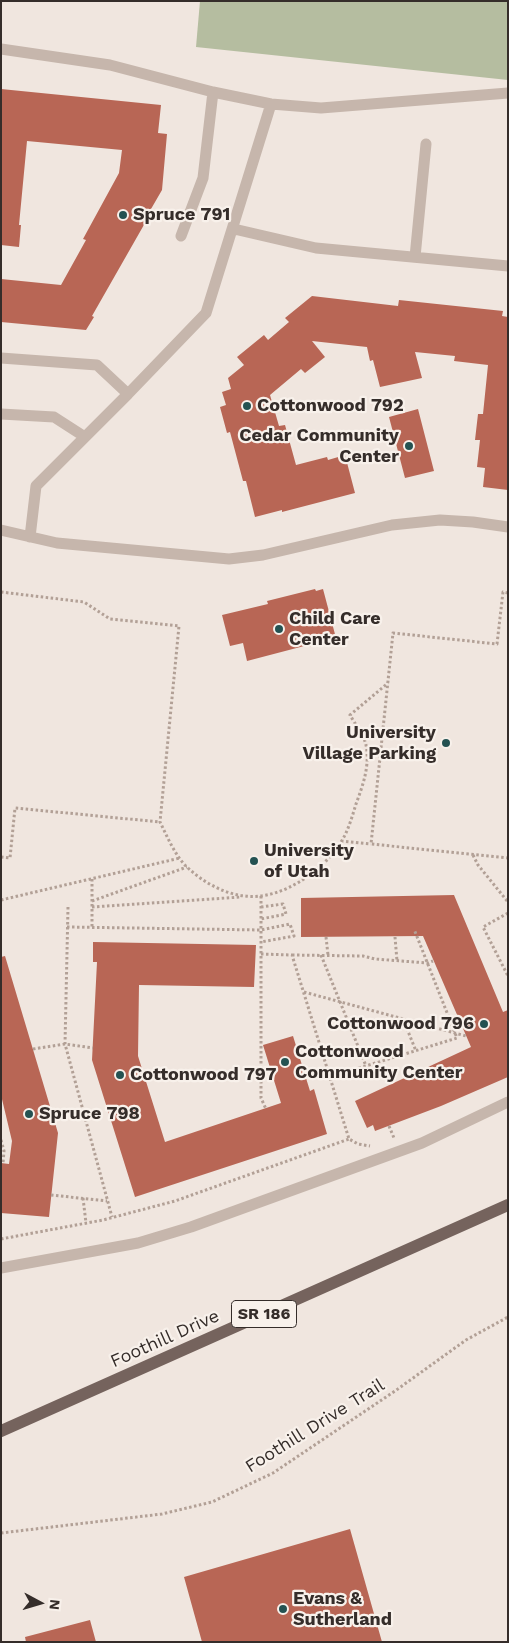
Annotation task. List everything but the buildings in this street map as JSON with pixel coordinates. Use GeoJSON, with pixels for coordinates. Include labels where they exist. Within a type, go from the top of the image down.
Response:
{"type":"FeatureCollection","features":[{"type":"Feature","properties":{"kind":"main road","name":"Foothill Drive"},"geometry":{"type":"LineString","coordinates":[[1,1431],[508,1205]]}},
{"type":"Feature","properties":{"kind":"lane"},"geometry":{"type":"LineString","coordinates":[[1,48],[110,65],[213,92],[271,104],[321,108],[508,93]]}},
{"type":"Feature","properties":{"kind":"lane"},"geometry":{"type":"LineString","coordinates":[[181,236],[203,178],[213,92]]}},
{"type":"Feature","properties":{"kind":"lane"},"geometry":{"type":"LineString","coordinates":[[30,537],[36,486],[206,313],[234,230],[271,104]]}},
{"type":"Feature","properties":{"kind":"lane"},"geometry":{"type":"LineString","coordinates":[[415,257],[426,144]]}},
{"type":"Feature","properties":{"kind":"lane"},"geometry":{"type":"LineString","coordinates":[[234,230],[316,248],[508,266]]}},
{"type":"Feature","properties":{"kind":"lane"},"geometry":{"type":"LineString","coordinates":[[1,358],[97,365],[128,394]]}},
{"type":"Feature","properties":{"kind":"lane"},"geometry":{"type":"LineString","coordinates":[[1,414],[54,417],[85,438]]}},
{"type":"Feature","properties":{"kind":"lane"},"geometry":{"type":"LineString","coordinates":[[1,530],[56,543],[230,559],[263,555],[392,525],[440,520],[508,527]]}},
{"type":"Feature","properties":{"kind":"lane"},"geometry":{"type":"LineString","coordinates":[[1,1268],[138,1243],[191,1227],[422,1143],[508,1102]]}},
{"type":"Feature","properties":{"kind":"path"},"geometry":{"type":"LineString","coordinates":[[1,592],[84,602],[110,620],[179,626],[160,822],[172,847],[187,867],[210,885],[245,896]]}},
{"type":"Feature","properties":{"kind":"path"},"geometry":{"type":"LineString","coordinates":[[371,844],[394,632],[497,644],[502,592],[508,593]]}},
{"type":"Feature","properties":{"kind":"path"},"geometry":{"type":"LineString","coordinates":[[92,907],[261,896],[286,889],[308,878],[327,860],[346,834],[368,767],[366,744],[350,715],[388,684]]}},
{"type":"Feature","properties":{"kind":"path"},"geometry":{"type":"LineString","coordinates":[[1,857],[10,858],[15,808],[160,822]]}},
{"type":"Feature","properties":{"kind":"path"},"geometry":{"type":"LineString","coordinates":[[341,841],[508,858]]}},
{"type":"Feature","properties":{"kind":"path"},"geometry":{"type":"LineString","coordinates":[[473,854],[478,864],[508,902]]}},
{"type":"Feature","properties":{"kind":"path"},"geometry":{"type":"LineString","coordinates":[[1,900],[180,858]]}},
{"type":"Feature","properties":{"kind":"path"},"geometry":{"type":"LineString","coordinates":[[92,902],[187,867]]}},
{"type":"Feature","properties":{"kind":"path"},"geometry":{"type":"LineString","coordinates":[[92,879],[92,927]]}},
{"type":"Feature","properties":{"kind":"path"},"geometry":{"type":"LineString","coordinates":[[261,896],[261,1098],[266,1108]]}},
{"type":"Feature","properties":{"kind":"path"},"geometry":{"type":"LineString","coordinates":[[261,907],[283,904],[286,914],[261,919]]}},
{"type":"Feature","properties":{"kind":"path"},"geometry":{"type":"LineString","coordinates":[[68,907],[65,1044],[112,1217]]}},
{"type":"Feature","properties":{"kind":"path"},"geometry":{"type":"LineString","coordinates":[[508,913],[483,927],[508,976]]}},
{"type":"Feature","properties":{"kind":"path"},"geometry":{"type":"LineString","coordinates":[[67,927],[261,930],[290,924],[294,936],[261,942]]}},
{"type":"Feature","properties":{"kind":"path"},"geometry":{"type":"LineString","coordinates":[[330,1077],[458,1038],[414,929]]}},
{"type":"Feature","properties":{"kind":"path"},"geometry":{"type":"LineString","coordinates":[[326,937],[328,955]]}},
{"type":"Feature","properties":{"kind":"path"},"geometry":{"type":"LineString","coordinates":[[395,937],[397,961]]}},
{"type":"Feature","properties":{"kind":"path"},"geometry":{"type":"LineString","coordinates":[[261,954],[363,956],[375,959],[428,963],[433,960]]}},
{"type":"Feature","properties":{"kind":"path"},"geometry":{"type":"LineString","coordinates":[[292,955],[349,1139],[358,1144],[378,1145]]}},
{"type":"Feature","properties":{"kind":"path"},"geometry":{"type":"LineString","coordinates":[[321,955],[366,1066]]}},
{"type":"Feature","properties":{"kind":"path"},"geometry":{"type":"LineString","coordinates":[[304,992],[466,1036]]}},
{"type":"Feature","properties":{"kind":"path"},"geometry":{"type":"LineString","coordinates":[[402,1019],[416,1051]]}},
{"type":"Feature","properties":{"kind":"path"},"geometry":{"type":"LineString","coordinates":[[32,1049],[65,1044],[93,1048]]}},
{"type":"Feature","properties":{"kind":"path"},"geometry":{"type":"LineString","coordinates":[[386,1142],[394,1139],[389,1126]]}},
{"type":"Feature","properties":{"kind":"path"},"geometry":{"type":"LineString","coordinates":[[1,1239],[86,1223],[175,1201],[349,1139]]}},
{"type":"Feature","properties":{"kind":"path"},"geometry":{"type":"LineString","coordinates":[[1,1140],[4,1151],[3,1163]]}},
{"type":"Feature","properties":{"kind":"path"},"geometry":{"type":"LineString","coordinates":[[51,1195],[107,1201]]}},
{"type":"Feature","properties":{"kind":"path"},"geometry":{"type":"LineString","coordinates":[[83,1198],[86,1223]]}},
{"type":"Feature","properties":{"kind":"path","name":"Foothill Drive Trail"},"geometry":{"type":"LineString","coordinates":[[1,1533],[162,1514],[212,1502],[273,1473],[396,1391],[466,1340],[508,1317]]}},
{"type":"Feature","properties":{"kind":"green space"},"geometry":{"type":"Polygon","coordinates":[[[200,1],[508,1],[508,80],[196,47],[200,1]]]}},
{"type":"Feature","properties":{"kind":"place","name":"Spruce 791"},"geometry":{"type":"Point","coordinates":[123,215]}},
{"type":"Feature","properties":{"kind":"place","name":"Cottonwood 792"},"geometry":{"type":"Point","coordinates":[247,406]}},
{"type":"Feature","properties":{"kind":"place","name":"Cedar Community Center"},"geometry":{"type":"Point","coordinates":[409,446]}},
{"type":"Feature","properties":{"kind":"place","name":"Child Care Center"},"geometry":{"type":"Point","coordinates":[279,629]}},
{"type":"Feature","properties":{"kind":"place","name":"University Village Parking"},"geometry":{"type":"Point","coordinates":[446,743]}},
{"type":"Feature","properties":{"kind":"place","name":"University of Utah"},"geometry":{"type":"Point","coordinates":[254,861]}},
{"type":"Feature","properties":{"kind":"place","name":"Cottonwood 796"},"geometry":{"type":"Point","coordinates":[484,1024]}},
{"type":"Feature","properties":{"kind":"place","name":"Cottonwood Community Center"},"geometry":{"type":"Point","coordinates":[285,1062]}},
{"type":"Feature","properties":{"kind":"place","name":"Cottonwood 797"},"geometry":{"type":"Point","coordinates":[120,1075]}},
{"type":"Feature","properties":{"kind":"place","name":"Spruce 798"},"geometry":{"type":"Point","coordinates":[29,1114]}},
{"type":"Feature","properties":{"kind":"place","name":"Evans & Sutherland"},"geometry":{"type":"Point","coordinates":[283,1609]}}]}
